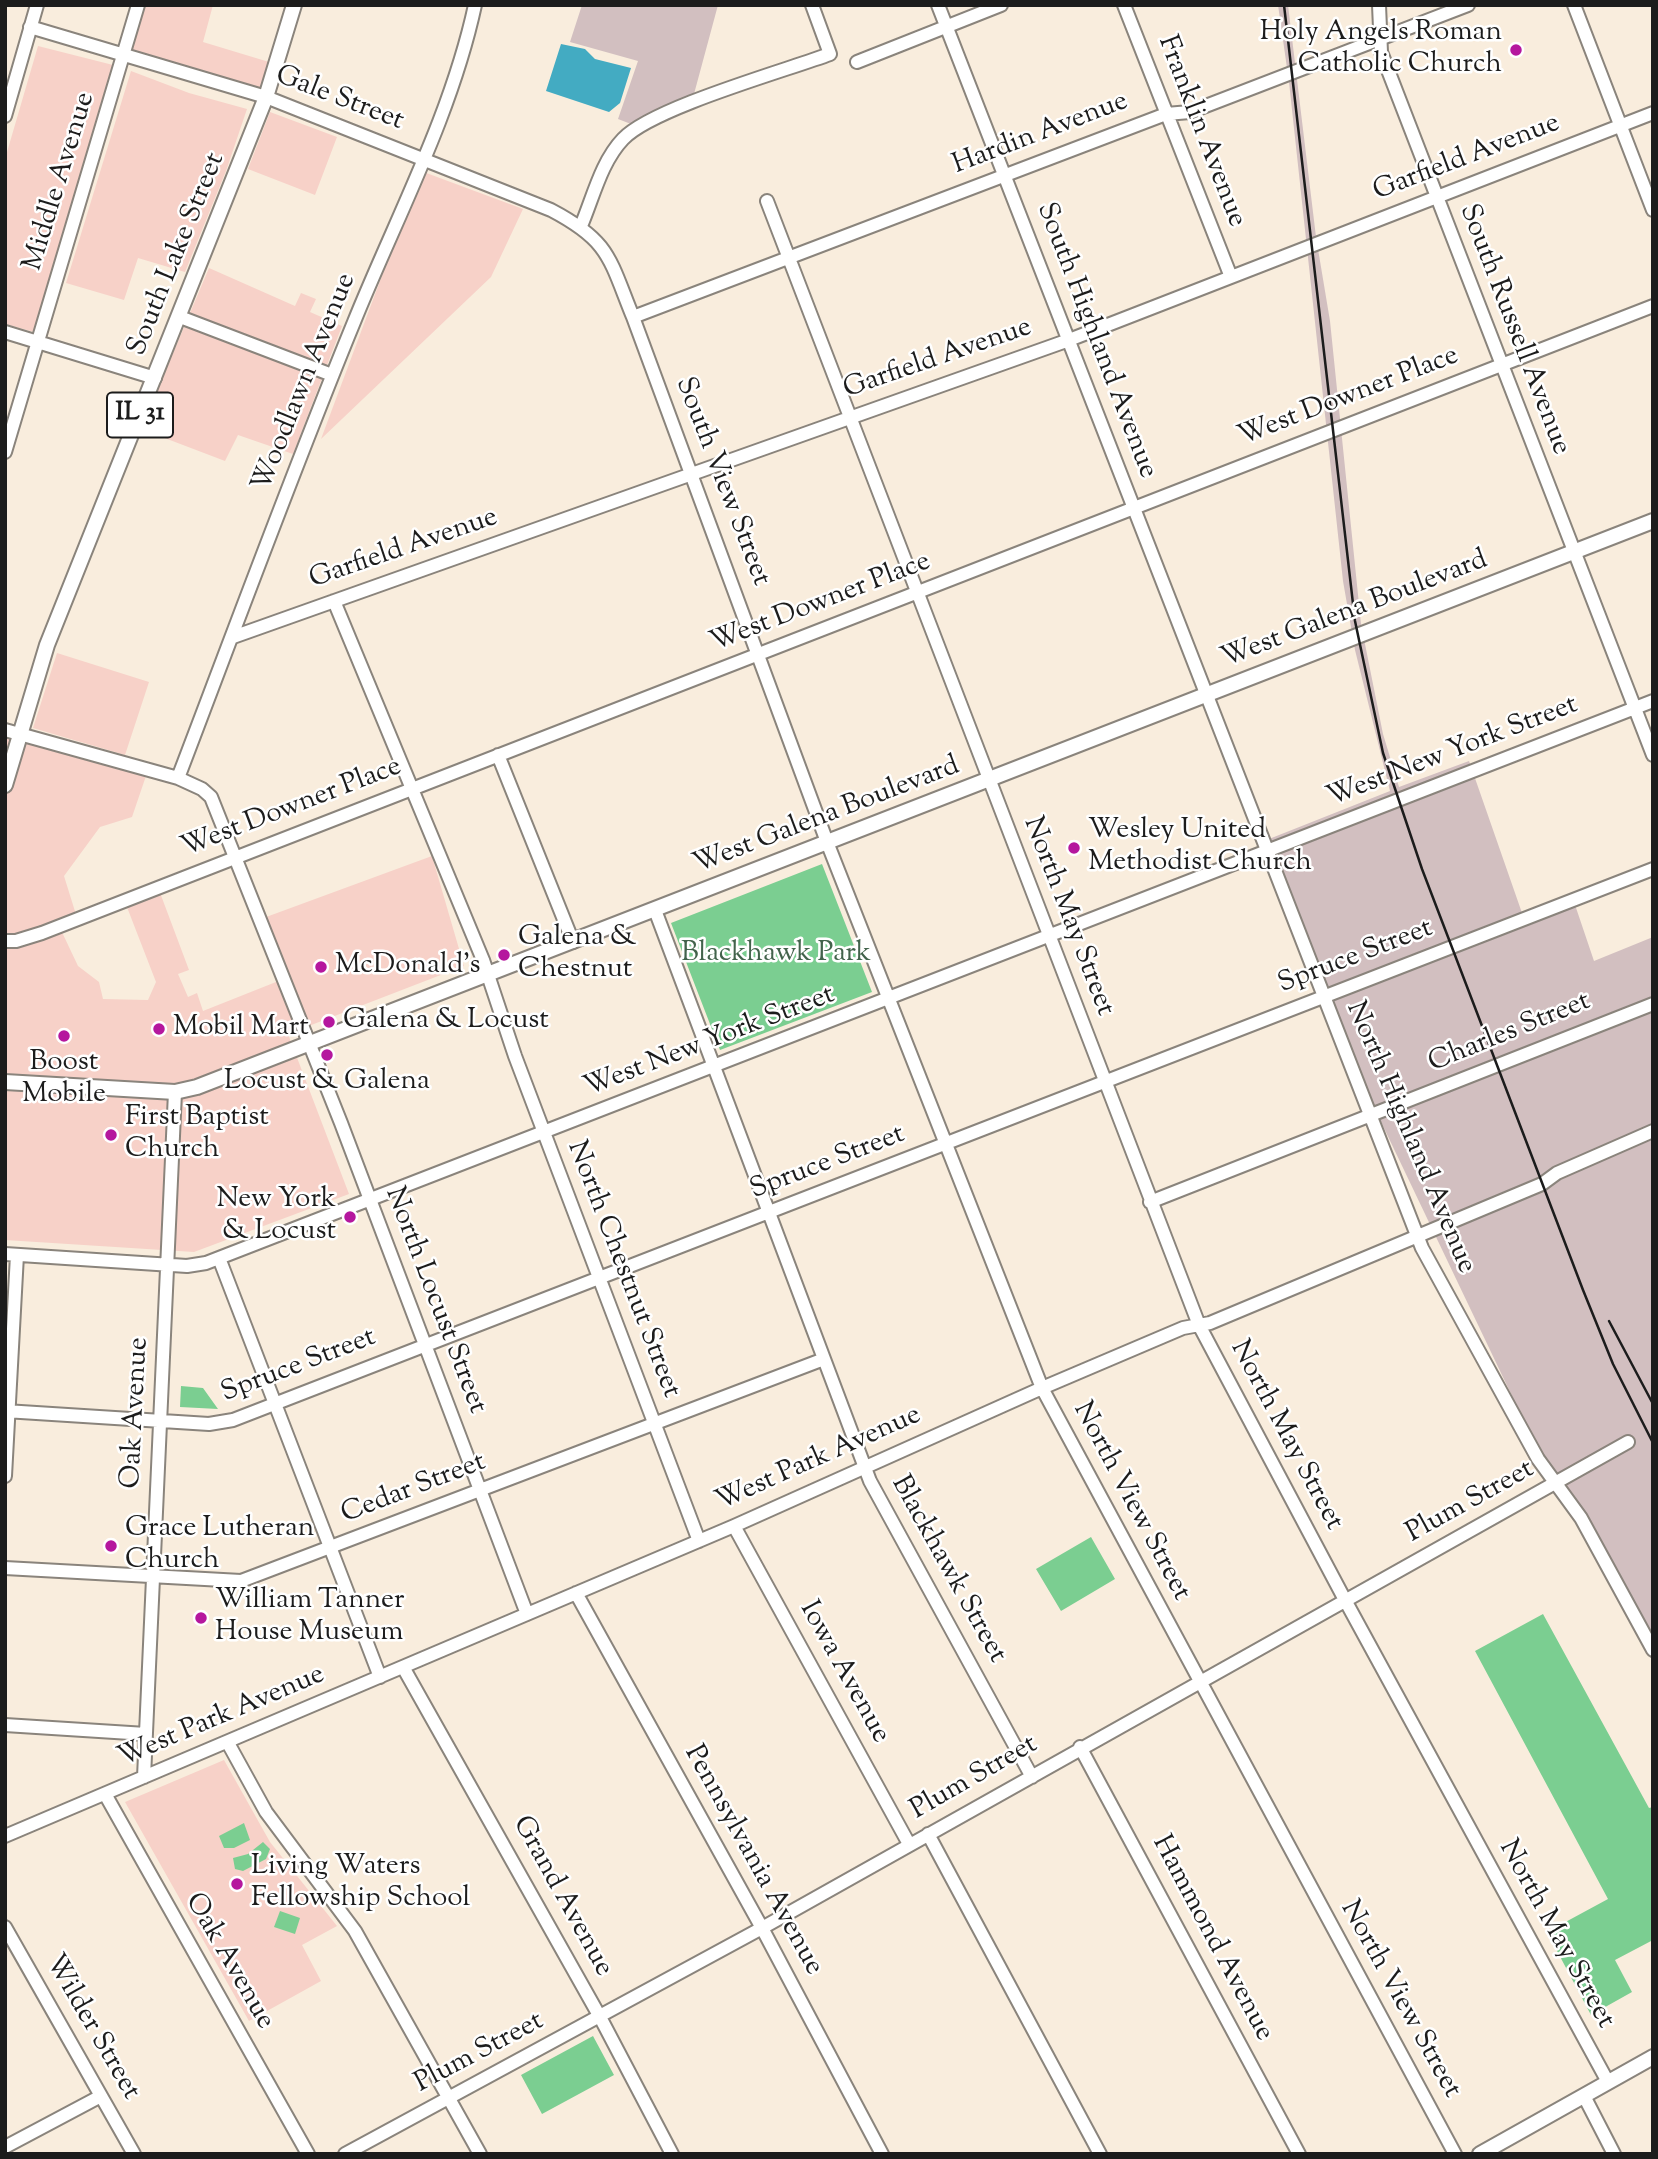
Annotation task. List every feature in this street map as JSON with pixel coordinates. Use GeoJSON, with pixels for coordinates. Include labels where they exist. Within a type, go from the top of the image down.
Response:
{"type":"FeatureCollection","features":[{"type":"Feature","properties":{"kind":"main road","name":"IL 31"},"geometry":{"type":"LineString","coordinates":[[266,97],[294,5]]}},
{"type":"Feature","properties":{"kind":"main road","name":"South Lake Street"},"geometry":{"type":"LineString","coordinates":[[5,785],[47,645],[266,97]]}},
{"type":"Feature","properties":{"kind":"main road","name":"West Galena Boulevard"},"geometry":{"type":"LineString","coordinates":[[5,1082],[175,1092],[197,1087],[1653,521]]}},
{"type":"Feature","properties":{"kind":"main road"},"geometry":{"type":"LineString","coordinates":[[1480,2154],[1653,2057]]}},
{"type":"Feature","properties":{"kind":"street"},"geometry":{"type":"LineString","coordinates":[[5,116],[37,5]]}},
{"type":"Feature","properties":{"kind":"street","name":"Middle Avenue"},"geometry":{"type":"LineString","coordinates":[[5,452],[138,5]]}},
{"type":"Feature","properties":{"kind":"street","name":"Woodlawn Avenue"},"geometry":{"type":"LineString","coordinates":[[178,778],[332,375],[424,159],[465,53],[475,5]]}},
{"type":"Feature","properties":{"kind":"street"},"geometry":{"type":"LineString","coordinates":[[581,226],[608,159],[623,139],[641,126],[681,108],[830,54],[812,5]]}},
{"type":"Feature","properties":{"kind":"street","name":"South Highland Avenue"},"geometry":{"type":"LineString","coordinates":[[938,5],[1207,694]]}},
{"type":"Feature","properties":{"kind":"street"},"geometry":{"type":"LineString","coordinates":[[857,62],[1001,5]]}},
{"type":"Feature","properties":{"kind":"street","name":"Franklin Avenue"},"geometry":{"type":"LineString","coordinates":[[1124,5],[1231,277]]}},
{"type":"Feature","properties":{"kind":"street","name":"South Russell Avenue"},"geometry":{"type":"LineString","coordinates":[[1379,5],[1381,52],[1653,755]]}},
{"type":"Feature","properties":{"kind":"street","name":"Hardin Avenue"},"geometry":{"type":"LineString","coordinates":[[633,317],[1166,114],[1191,112],[1468,5]]}},
{"type":"Feature","properties":{"kind":"street"},"geometry":{"type":"LineString","coordinates":[[1574,5],[1653,210]]}},
{"type":"Feature","properties":{"kind":"street","name":"Gale Street"},"geometry":{"type":"LineString","coordinates":[[30,27],[266,97],[424,159],[551,210],[581,226],[598,240],[610,259]]}},
{"type":"Feature","properties":{"kind":"street","name":"Garfield Avenue"},"geometry":{"type":"LineString","coordinates":[[233,636],[1069,340],[1653,113]]}},
{"type":"Feature","properties":{"kind":"street","name":"North May Street"},"geometry":{"type":"LineString","coordinates":[[767,201],[1199,1325],[1345,1600],[1608,2082]]}},
{"type":"Feature","properties":{"kind":"street","name":"South View Street"},"geometry":{"type":"LineString","coordinates":[[610,259],[760,653],[827,842]]}},
{"type":"Feature","properties":{"kind":"street","name":"West Downer Place"},"geometry":{"type":"LineString","coordinates":[[5,941],[30,937],[236,858],[1653,306]]}},
{"type":"Feature","properties":{"kind":"street"},"geometry":{"type":"LineString","coordinates":[[180,317],[332,375]]}},
{"type":"Feature","properties":{"kind":"street"},"geometry":{"type":"LineString","coordinates":[[5,332],[155,378]]}},
{"type":"Feature","properties":{"kind":"street","name":"North Chestnut Street"},"geometry":{"type":"LineString","coordinates":[[334,601],[483,960],[486,976],[599,1280],[699,1541]]}},
{"type":"Feature","properties":{"kind":"street","name":"North Highland Avenue"},"geometry":{"type":"LineString","coordinates":[[1207,694],[1417,1236],[1538,1459],[1581,1518],[1653,1650]]}},
{"type":"Feature","properties":{"kind":"street","name":"West New York Street"},"geometry":{"type":"LineString","coordinates":[[11,1255],[196,1265],[219,1258],[1653,702]]}},
{"type":"Feature","properties":{"kind":"street","name":"North Locust Street"},"geometry":{"type":"LineString","coordinates":[[5,730],[178,778],[202,789],[211,797],[310,1044],[527,1614]]}},
{"type":"Feature","properties":{"kind":"street"},"geometry":{"type":"LineString","coordinates":[[498,755],[573,942]]}},
{"type":"Feature","properties":{"kind":"street","name":"North View Street"},"geometry":{"type":"LineString","coordinates":[[827,842],[1042,1388],[1198,1682],[1455,2154]]}},
{"type":"Feature","properties":{"kind":"street","name":"Spruce Street"},"geometry":{"type":"LineString","coordinates":[[7,1411],[221,1424],[599,1280],[1653,869]]}},
{"type":"Feature","properties":{"kind":"street","name":"Blackhawk Street"},"geometry":{"type":"LineString","coordinates":[[655,910],[865,1467],[1032,1777]]}},
{"type":"Feature","properties":{"kind":"street","name":"Charles Street"},"geometry":{"type":"LineString","coordinates":[[1150,1202],[1653,1004]]}},
{"type":"Feature","properties":{"kind":"street","name":"Oak Avenue"},"geometry":{"type":"LineString","coordinates":[[144,1777],[175,1092]]}},
{"type":"Feature","properties":{"kind":"street","name":"West Park Avenue"},"geometry":{"type":"LineString","coordinates":[[5,1836],[734,1526],[1183,1328],[1199,1325],[1542,1184],[1557,1173],[1653,1131]]}},
{"type":"Feature","properties":{"kind":"street"},"geometry":{"type":"LineString","coordinates":[[5,1476],[11,1255]]}},
{"type":"Feature","properties":{"kind":"street"},"geometry":{"type":"LineString","coordinates":[[219,1258],[380,1677]]}},
{"type":"Feature","properties":{"kind":"street","name":"Cedar Street"},"geometry":{"type":"LineString","coordinates":[[5,1569],[241,1581],[824,1359]]}},
{"type":"Feature","properties":{"kind":"street","name":"Plum Street"},"geometry":{"type":"LineString","coordinates":[[345,2154],[762,1928],[1032,1777],[1080,1747],[1628,1442]]}},
{"type":"Feature","properties":{"kind":"street","name":"Iowa Avenue"},"geometry":{"type":"LineString","coordinates":[[734,1526],[909,1844]]}},
{"type":"Feature","properties":{"kind":"street","name":"Pennsylvania Avenue"},"geometry":{"type":"LineString","coordinates":[[576,1593],[762,1928],[882,2154]]}},
{"type":"Feature","properties":{"kind":"street","name":"Grand Avenue"},"geometry":{"type":"LineString","coordinates":[[403,1667],[600,2017],[672,2154]]}},
{"type":"Feature","properties":{"kind":"street"},"geometry":{"type":"LineString","coordinates":[[5,1725],[146,1734]]}},
{"type":"Feature","properties":{"kind":"street"},"geometry":{"type":"LineString","coordinates":[[228,1743],[266,1812],[350,1924],[480,2154]]}},
{"type":"Feature","properties":{"kind":"street","name":"Hammond Avenue"},"geometry":{"type":"LineString","coordinates":[[1080,1747],[1299,2154]]}},
{"type":"Feature","properties":{"kind":"street","name":"Oak Avenue"},"geometry":{"type":"LineString","coordinates":[[105,1794],[309,2154]]}},
{"type":"Feature","properties":{"kind":"street"},"geometry":{"type":"LineString","coordinates":[[928,1834],[1100,2154]]}},
{"type":"Feature","properties":{"kind":"street","name":"Wilder Street"},"geometry":{"type":"LineString","coordinates":[[5,1927],[134,2154]]}},
{"type":"Feature","properties":{"kind":"street"},"geometry":{"type":"LineString","coordinates":[[5,2147],[101,2096]]}},
{"type":"Feature","properties":{"kind":"street"},"geometry":{"type":"LineString","coordinates":[[1584,2096],[1614,2154]]}},
{"type":"Feature","properties":{"kind":"shaded area"},"geometry":{"type":"Polygon","coordinates":[[[144,5],[213,5],[203,42],[269,62],[260,89],[130,50],[144,5]]]}},
{"type":"Feature","properties":{"kind":"shaded area"},"geometry":{"type":"Polygon","coordinates":[[[582,5],[718,5],[694,94],[631,124],[618,119],[638,61],[570,42],[582,5]]]}},
{"type":"Feature","properties":{"kind":"shaded area"},"geometry":{"type":"Polygon","coordinates":[[[1278,5],[1288,5],[1316,237],[1330,321],[1361,624],[1383,734],[1399,787],[1469,761],[1522,913],[1571,893],[1594,961],[1653,937],[1653,1653],[1544,1463],[1372,1103],[1269,839],[1390,791],[1355,650],[1343,581],[1289,82],[1278,5]]]}},
{"type":"Feature","properties":{"kind":"shaded area"},"geometry":{"type":"Polygon","coordinates":[[[38,46],[113,65],[34,332],[5,324],[5,159],[38,46]]]}},
{"type":"Feature","properties":{"kind":"shaded area"},"geometry":{"type":"Polygon","coordinates":[[[131,71],[189,93],[247,109],[226,171],[185,272],[138,258],[124,300],[66,283],[131,71]]]}},
{"type":"Feature","properties":{"kind":"shaded area"},"geometry":{"type":"Polygon","coordinates":[[[270,112],[337,137],[315,195],[248,169],[270,112]]]}},
{"type":"Feature","properties":{"kind":"shaded area"},"geometry":{"type":"Polygon","coordinates":[[[421,171],[523,209],[491,277],[321,439],[421,171]]]}},
{"type":"Feature","properties":{"kind":"shaded area"},"geometry":{"type":"Polygon","coordinates":[[[209,268],[295,306],[301,293],[316,299],[310,312],[342,326],[293,454],[238,435],[225,461],[141,429],[209,268]]]}},
{"type":"Feature","properties":{"kind":"shaded area"},"geometry":{"type":"Polygon","coordinates":[[[57,653],[149,682],[125,755],[33,728],[57,653]]]}},
{"type":"Feature","properties":{"kind":"shaded area"},"geometry":{"type":"Polygon","coordinates":[[[5,731],[147,773],[132,817],[100,827],[64,876],[78,921],[60,928],[78,966],[99,982],[103,999],[148,1000],[156,982],[125,902],[159,890],[189,970],[178,974],[188,997],[197,993],[203,1011],[281,980],[258,920],[432,856],[464,966],[288,1034],[349,1194],[194,1252],[5,1240],[5,731]]]}},
{"type":"Feature","properties":{"kind":"shaded area","name":"Living Waters Fellowship School"},"geometry":{"type":"Polygon","coordinates":[[[224,1760],[270,1842],[337,1926],[302,1945],[321,1981],[249,2021],[125,1802],[224,1760]]]}},
{"type":"Feature","properties":{"kind":"green space","name":"Blackhawk Park"},"geometry":{"type":"Polygon","coordinates":[[[822,864],[872,992],[720,1050],[671,923],[822,864]]]}},
{"type":"Feature","properties":{"kind":"green space"},"geometry":{"type":"Polygon","coordinates":[[[181,1386],[203,1388],[218,1409],[180,1407],[181,1386]]]}},
{"type":"Feature","properties":{"kind":"green space"},"geometry":{"type":"Polygon","coordinates":[[[1091,1537],[1115,1579],[1061,1611],[1036,1569],[1091,1537]]]}},
{"type":"Feature","properties":{"kind":"green space"},"geometry":{"type":"Polygon","coordinates":[[[1543,1614],[1649,1808],[1653,1807],[1653,1940],[1615,1960],[1632,1992],[1591,2015],[1547,1932],[1608,1899],[1475,1651],[1543,1614]]]}},
{"type":"Feature","properties":{"kind":"green space"},"geometry":{"type":"Polygon","coordinates":[[[244,1823],[250,1840],[234,1848],[224,1848],[219,1836],[244,1823]]]}},
{"type":"Feature","properties":{"kind":"green space"},"geometry":{"type":"Polygon","coordinates":[[[263,1842],[270,1849],[266,1859],[243,1871],[235,1869],[233,1858],[248,1854],[263,1842]]]}},
{"type":"Feature","properties":{"kind":"green space"},"geometry":{"type":"Polygon","coordinates":[[[280,1911],[300,1918],[295,1934],[274,1927],[280,1911]]]}},
{"type":"Feature","properties":{"kind":"green space"},"geometry":{"type":"Polygon","coordinates":[[[593,2036],[614,2075],[542,2114],[521,2075],[593,2036]]]}},
{"type":"Feature","properties":{"kind":"water"},"geometry":{"type":"Polygon","coordinates":[[[561,44],[585,49],[595,59],[631,68],[620,103],[609,112],[546,91],[561,44]]]}},
{"type":"Feature","properties":{"kind":"railway"},"geometry":{"type":"LineString","coordinates":[[1284,5],[1355,621],[1383,753],[1422,869],[1583,1290],[1613,1364],[1653,1443]]}},
{"type":"Feature","properties":{"kind":"railway"},"geometry":{"type":"LineString","coordinates":[[1609,1321],[1653,1404]]}},
{"type":"Feature","properties":{"kind":"place","name":"Holy Angels Roman Catholic Church"},"geometry":{"type":"Point","coordinates":[1516,50]}},
{"type":"Feature","properties":{"kind":"place","name":"Wesley United Methodist Church"},"geometry":{"type":"Point","coordinates":[1074,848]}},
{"type":"Feature","properties":{"kind":"place","name":"Galena & Chestnut"},"geometry":{"type":"Point","coordinates":[504,955]}},
{"type":"Feature","properties":{"kind":"place","name":"McDonald's"},"geometry":{"type":"Point","coordinates":[321,967]}},
{"type":"Feature","properties":{"kind":"place","name":"Galena & Locust"},"geometry":{"type":"Point","coordinates":[329,1022]}},
{"type":"Feature","properties":{"kind":"place","name":"Mobil Mart"},"geometry":{"type":"Point","coordinates":[159,1029]}},
{"type":"Feature","properties":{"kind":"place","name":"Boost Mobile"},"geometry":{"type":"Point","coordinates":[64,1036]}},
{"type":"Feature","properties":{"kind":"place","name":"Locust & Galena"},"geometry":{"type":"Point","coordinates":[327,1055]}},
{"type":"Feature","properties":{"kind":"place","name":"First Baptist Church"},"geometry":{"type":"Point","coordinates":[111,1135]}},
{"type":"Feature","properties":{"kind":"place","name":"New York & Locust"},"geometry":{"type":"Point","coordinates":[350,1217]}},
{"type":"Feature","properties":{"kind":"place","name":"Grace Lutheran Church"},"geometry":{"type":"Point","coordinates":[111,1546]}},
{"type":"Feature","properties":{"kind":"place","name":"William Tanner House Museum"},"geometry":{"type":"Point","coordinates":[201,1618]}},
{"type":"Feature","properties":{"kind":"place","name":"Living Waters Fellowship School"},"geometry":{"type":"Point","coordinates":[237,1884]}}]}
